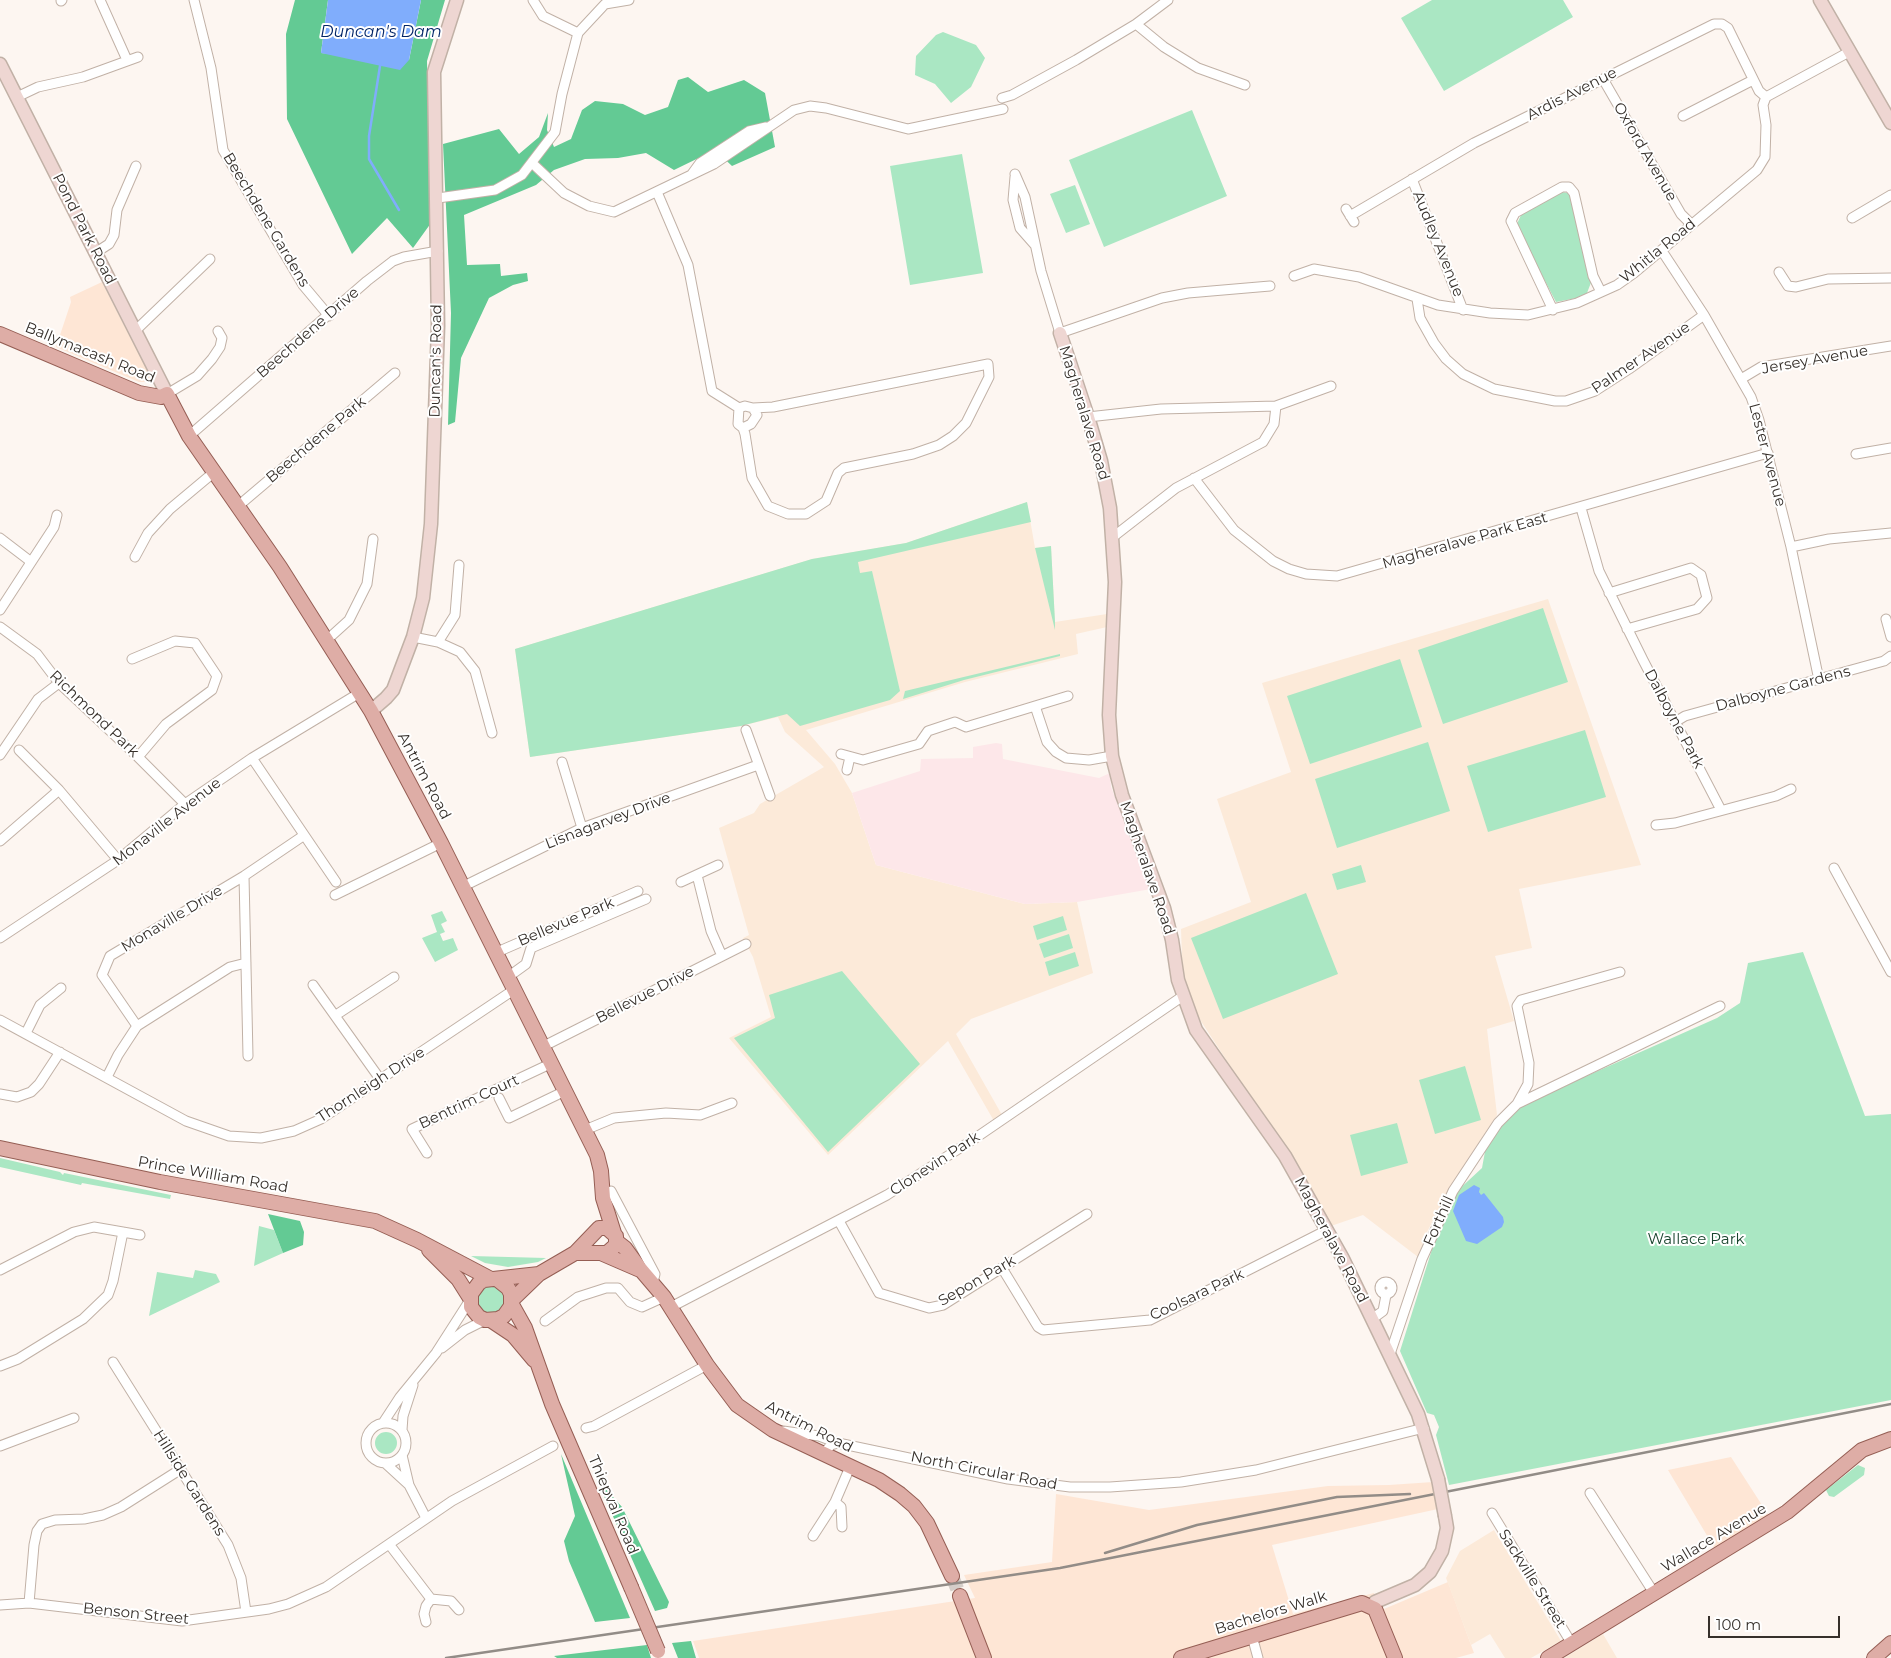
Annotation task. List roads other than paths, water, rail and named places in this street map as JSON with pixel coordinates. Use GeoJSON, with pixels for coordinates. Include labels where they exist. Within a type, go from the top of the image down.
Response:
{"type":"FeatureCollection","features":[{"type":"Feature","properties":{"kind":"main road","name":"Ballymacash Road"},"geometry":{"type":"LineString","coordinates":[[0,334],[138,393],[161,398],[167,394]]}},
{"type":"Feature","properties":{"kind":"main road","name":"Antrim Road"},"geometry":{"type":"LineString","coordinates":[[167,394],[189,436],[213,473],[280,566],[361,692],[441,843],[597,1155],[615,1237],[668,1302],[706,1365],[737,1405],[773,1430],[879,1480],[900,1494],[914,1506],[931,1531],[952,1576]]}},
{"type":"Feature","properties":{"kind":"main road","name":"Prince William Road"},"geometry":{"type":"LineString","coordinates":[[0,1148],[160,1182],[375,1221],[417,1240],[494,1280]]}},
{"type":"Feature","properties":{"kind":"main road","name":"Antrim Road"},"geometry":{"type":"LineString","coordinates":[[592,1235],[607,1194]]}},
{"type":"Feature","properties":{"kind":"main road"},"geometry":{"type":"LineString","coordinates":[[539,1274],[478,1283],[470,1299],[474,1312],[488,1320],[504,1316],[511,1302],[539,1274],[575,1254],[592,1235],[603,1228],[615,1237],[613,1249],[601,1254],[575,1254]]}},
{"type":"Feature","properties":{"kind":"main road"},"geometry":{"type":"LineString","coordinates":[[592,1235],[592,1248],[601,1254]]}},
{"type":"Feature","properties":{"kind":"main road","name":"Prince William Road"},"geometry":{"type":"LineString","coordinates":[[417,1240],[458,1279],[470,1299]]}},
{"type":"Feature","properties":{"kind":"main road","name":"Antrim Road"},"geometry":{"type":"LineString","coordinates":[[601,1254],[641,1270]]}},
{"type":"Feature","properties":{"kind":"main road"},"geometry":{"type":"LineString","coordinates":[[494,1280],[508,1288],[511,1302]]}},
{"type":"Feature","properties":{"kind":"main road","name":"Thiepval Road"},"geometry":{"type":"LineString","coordinates":[[511,1302],[525,1328],[552,1404],[660,1654]]}},
{"type":"Feature","properties":{"kind":"main road","name":"Thiepval Road"},"geometry":{"type":"LineString","coordinates":[[488,1320],[513,1336],[537,1364]]}},
{"type":"Feature","properties":{"kind":"main road","name":"Wallace Avenue"},"geometry":{"type":"LineString","coordinates":[[1548,1658],[1787,1512],[1862,1450],[1891,1439]]}},
{"type":"Feature","properties":{"kind":"main road"},"geometry":{"type":"LineString","coordinates":[[960,1596],[984,1658]]}},
{"type":"Feature","properties":{"kind":"main road","name":"Bachelors Walk"},"geometry":{"type":"LineString","coordinates":[[1181,1658],[1353,1605],[1362,1603],[1371,1606]]}},
{"type":"Feature","properties":{"kind":"main road"},"geometry":{"type":"LineString","coordinates":[[1371,1606],[1378,1616],[1394,1658]]}},
{"type":"Feature","properties":{"kind":"main road"},"geometry":{"type":"LineString","coordinates":[[1874,1658],[1891,1643]]}},
{"type":"Feature","properties":{"kind":"street"},"geometry":{"type":"LineString","coordinates":[[100,0],[127,60]]}},
{"type":"Feature","properties":{"kind":"street","name":"Beechdene Gardens"},"geometry":{"type":"LineString","coordinates":[[194,0],[211,68],[223,150],[298,277],[329,316]]}},
{"type":"Feature","properties":{"kind":"street","name":"Duncan's Road"},"geometry":{"type":"LineString","coordinates":[[371,711],[393,690],[421,613],[431,524],[438,251],[434,72],[457,0]]}},
{"type":"Feature","properties":{"kind":"street"},"geometry":{"type":"LineString","coordinates":[[533,0],[543,16],[578,34]]}},
{"type":"Feature","properties":{"kind":"street"},"geometry":{"type":"LineString","coordinates":[[438,198],[495,190],[522,175],[555,132],[562,94],[578,34],[605,4],[629,0]]}},
{"type":"Feature","properties":{"kind":"street"},"geometry":{"type":"LineString","coordinates":[[1002,98],[1012,95],[1054,72],[1136,24],[1168,0]]}},
{"type":"Feature","properties":{"kind":"street"},"geometry":{"type":"LineString","coordinates":[[1820,0],[1891,123]]}},
{"type":"Feature","properties":{"kind":"street"},"geometry":{"type":"LineString","coordinates":[[1136,24],[1164,47],[1198,68],[1245,85]]}},
{"type":"Feature","properties":{"kind":"street","name":"Ardis Avenue"},"geometry":{"type":"LineString","coordinates":[[1350,216],[1474,143],[1714,24],[1722,24],[1728,28],[1758,91],[1766,97]]}},
{"type":"Feature","properties":{"kind":"street"},"geometry":{"type":"LineString","coordinates":[[1766,97],[1849,52]]}},
{"type":"Feature","properties":{"kind":"street"},"geometry":{"type":"LineString","coordinates":[[18,97],[38,87],[84,77],[127,60],[138,58]]}},
{"type":"Feature","properties":{"kind":"street","name":"Pond Park Road"},"geometry":{"type":"LineString","coordinates":[[0,64],[4,82],[18,97],[167,394]]}},
{"type":"Feature","properties":{"kind":"street","name":"Oxford Avenue"},"geometry":{"type":"LineString","coordinates":[[1603,79],[1681,214],[1690,224]]}},
{"type":"Feature","properties":{"kind":"street"},"geometry":{"type":"LineString","coordinates":[[1683,116],[1753,80]]}},
{"type":"Feature","properties":{"kind":"street","name":"Whitla Road"},"geometry":{"type":"LineString","coordinates":[[1294,276],[1314,269],[1359,276],[1417,299],[1463,310],[1528,315],[1578,303],[1617,285],[1662,251],[1690,224],[1757,170],[1765,156],[1766,125],[1763,105],[1766,97]]}},
{"type":"Feature","properties":{"kind":"street"},"geometry":{"type":"LineString","coordinates":[[532,163],[564,193],[589,206],[614,212],[714,164],[794,110],[810,106],[826,108],[908,129],[1003,109]]}},
{"type":"Feature","properties":{"kind":"street"},"geometry":{"type":"LineString","coordinates":[[95,253],[109,244],[114,235],[117,210],[136,166]]}},
{"type":"Feature","properties":{"kind":"street","name":"Magheralave Road"},"geometry":{"type":"LineString","coordinates":[[1035,246],[1020,228],[1013,200],[1015,174],[1031,196],[1038,222],[1035,246],[1060,332],[1088,417],[1105,480],[1113,538],[1115,602],[1109,715],[1112,756],[1122,794],[1164,908],[1183,996],[1200,1036],[1286,1156],[1327,1230],[1390,1354],[1424,1428],[1438,1479],[1446,1528],[1442,1551],[1430,1572],[1415,1585],[1375,1602],[1371,1606]]}},
{"type":"Feature","properties":{"kind":"street","name":"Audley Avenue"},"geometry":{"type":"LineString","coordinates":[[1412,179],[1463,310]]}},
{"type":"Feature","properties":{"kind":"street"},"geometry":{"type":"LineString","coordinates":[[1553,310],[1511,221],[1515,213],[1562,187],[1569,187],[1574,193],[1593,276],[1601,292]]}},
{"type":"Feature","properties":{"kind":"street"},"geometry":{"type":"LineString","coordinates":[[657,192],[688,265],[712,390],[739,408]]}},
{"type":"Feature","properties":{"kind":"street"},"geometry":{"type":"LineString","coordinates":[[1852,218],[1891,195]]}},
{"type":"Feature","properties":{"kind":"street","name":"Beechdene Drive"},"geometry":{"type":"LineString","coordinates":[[189,436],[393,262],[404,257],[438,251]]}},
{"type":"Feature","properties":{"kind":"street","name":"Lester Avenue"},"geometry":{"type":"LineString","coordinates":[[1662,251],[1704,315],[1741,379],[1760,420],[1791,547],[1819,680]]}},
{"type":"Feature","properties":{"kind":"street"},"geometry":{"type":"LineString","coordinates":[[135,331],[148,321],[210,259]]}},
{"type":"Feature","properties":{"kind":"street"},"geometry":{"type":"LineString","coordinates":[[1780,272],[1788,286],[1796,287],[1828,279],[1851,277],[1891,278]]}},
{"type":"Feature","properties":{"kind":"street"},"geometry":{"type":"LineString","coordinates":[[1060,332],[1162,298],[1196,292],[1270,286]]}},
{"type":"Feature","properties":{"kind":"street","name":"Palmer Avenue"},"geometry":{"type":"LineString","coordinates":[[1417,299],[1420,318],[1431,339],[1446,359],[1463,374],[1494,389],[1555,401],[1566,401],[1595,391],[1629,370],[1704,315]]}},
{"type":"Feature","properties":{"kind":"street"},"geometry":{"type":"LineString","coordinates":[[167,394],[197,376],[212,359],[220,347],[222,338],[218,331]]}},
{"type":"Feature","properties":{"kind":"street","name":"Jersey Avenue"},"geometry":{"type":"LineString","coordinates":[[1741,379],[1761,367],[1891,346]]}},
{"type":"Feature","properties":{"kind":"street"},"geometry":{"type":"LineString","coordinates":[[988,364],[989,377],[966,423],[954,436],[939,445],[913,454],[844,468],[838,473],[826,501],[806,514],[788,514],[768,506],[752,478],[743,428],[738,424],[739,408],[745,406],[753,408],[772,407],[988,364]]}},
{"type":"Feature","properties":{"kind":"street","name":"Beechdene Park"},"geometry":{"type":"LineString","coordinates":[[237,507],[395,373]]}},
{"type":"Feature","properties":{"kind":"street"},"geometry":{"type":"LineString","coordinates":[[1088,417],[1161,410],[1276,406],[1331,386]]}},
{"type":"Feature","properties":{"kind":"street"},"geometry":{"type":"LineString","coordinates":[[1113,538],[1167,494],[1263,442],[1274,424],[1276,406]]}},
{"type":"Feature","properties":{"kind":"street"},"geometry":{"type":"LineString","coordinates":[[743,428],[755,421],[757,412],[753,408]]}},
{"type":"Feature","properties":{"kind":"street"},"geometry":{"type":"LineString","coordinates":[[1856,454],[1891,448]]}},
{"type":"Feature","properties":{"kind":"street","name":"Magheralave Park East"},"geometry":{"type":"LineString","coordinates":[[1194,478],[1234,530],[1254,546],[1289,569],[1322,576],[1357,572],[1768,453]]}},
{"type":"Feature","properties":{"kind":"street"},"geometry":{"type":"LineString","coordinates":[[135,557],[148,533],[170,509],[213,473]]}},
{"type":"Feature","properties":{"kind":"street","name":"Dalboyne Park"},"geometry":{"type":"LineString","coordinates":[[1581,508],[1599,571],[1609,593],[1721,810]]}},
{"type":"Feature","properties":{"kind":"street"},"geometry":{"type":"LineString","coordinates":[[0,610],[30,561],[54,527],[57,515]]}},
{"type":"Feature","properties":{"kind":"street"},"geometry":{"type":"LineString","coordinates":[[1791,547],[1829,539],[1891,533]]}},
{"type":"Feature","properties":{"kind":"street"},"geometry":{"type":"LineString","coordinates":[[0,538],[30,561]]}},
{"type":"Feature","properties":{"kind":"street"},"geometry":{"type":"LineString","coordinates":[[328,640],[349,620],[367,584],[373,539]]}},
{"type":"Feature","properties":{"kind":"street"},"geometry":{"type":"LineString","coordinates":[[438,642],[455,616],[459,565]]}},
{"type":"Feature","properties":{"kind":"street"},"geometry":{"type":"LineString","coordinates":[[1609,593],[1691,568],[1701,575],[1707,598],[1697,609],[1626,629]]}},
{"type":"Feature","properties":{"kind":"street"},"geometry":{"type":"LineString","coordinates":[[1886,618],[1891,637]]}},
{"type":"Feature","properties":{"kind":"street","name":"Richmond Park"},"geometry":{"type":"LineString","coordinates":[[0,628],[37,654],[59,683],[185,804]]}},
{"type":"Feature","properties":{"kind":"street"},"geometry":{"type":"LineString","coordinates":[[413,637],[438,642],[460,652],[475,671],[492,733]]}},
{"type":"Feature","properties":{"kind":"street"},"geometry":{"type":"LineString","coordinates":[[132,659],[175,640],[195,643],[218,676],[212,690],[166,724],[138,757]]}},
{"type":"Feature","properties":{"kind":"street","name":"Dalboyne Gardens"},"geometry":{"type":"LineString","coordinates":[[1675,722],[1685,716],[1819,680],[1884,661],[1891,656]]}},
{"type":"Feature","properties":{"kind":"street"},"geometry":{"type":"LineString","coordinates":[[0,755],[38,699],[59,683]]}},
{"type":"Feature","properties":{"kind":"street","name":"Monaville Avenue"},"geometry":{"type":"LineString","coordinates":[[0,938],[118,860],[185,804],[252,758],[361,692]]}},
{"type":"Feature","properties":{"kind":"street"},"geometry":{"type":"LineString","coordinates":[[847,770],[845,756],[863,760],[919,744],[928,731],[954,722],[966,727],[1068,696]]}},
{"type":"Feature","properties":{"kind":"street"},"geometry":{"type":"LineString","coordinates":[[1035,706],[1047,742],[1056,752],[1066,758],[1081,759],[1112,756]]}},
{"type":"Feature","properties":{"kind":"street"},"geometry":{"type":"LineString","coordinates":[[746,730],[770,796]]}},
{"type":"Feature","properties":{"kind":"street"},"geometry":{"type":"LineString","coordinates":[[19,750],[59,790],[118,860]]}},
{"type":"Feature","properties":{"kind":"street"},"geometry":{"type":"LineString","coordinates":[[252,758],[303,836],[336,882]]}},
{"type":"Feature","properties":{"kind":"street"},"geometry":{"type":"LineString","coordinates":[[562,762],[582,828]]}},
{"type":"Feature","properties":{"kind":"street","name":"Lisnagarvey Drive"},"geometry":{"type":"LineString","coordinates":[[462,887],[582,828],[758,765]]}},
{"type":"Feature","properties":{"kind":"street"},"geometry":{"type":"LineString","coordinates":[[1656,825],[1674,823],[1776,796],[1791,789]]}},
{"type":"Feature","properties":{"kind":"street"},"geometry":{"type":"LineString","coordinates":[[0,841],[59,790]]}},
{"type":"Feature","properties":{"kind":"street","name":"Monaville Drive"},"geometry":{"type":"LineString","coordinates":[[137,1026],[102,975],[110,956],[244,876],[303,836]]}},
{"type":"Feature","properties":{"kind":"street"},"geometry":{"type":"LineString","coordinates":[[335,894],[441,843]]}},
{"type":"Feature","properties":{"kind":"street"},"geometry":{"type":"LineString","coordinates":[[681,882],[718,866]]}},
{"type":"Feature","properties":{"kind":"street"},"geometry":{"type":"LineString","coordinates":[[1834,868],[1891,972]]}},
{"type":"Feature","properties":{"kind":"street"},"geometry":{"type":"LineString","coordinates":[[697,875],[711,931],[722,956]]}},
{"type":"Feature","properties":{"kind":"street"},"geometry":{"type":"LineString","coordinates":[[244,876],[248,1056]]}},
{"type":"Feature","properties":{"kind":"street","name":"Bellevue Park"},"geometry":{"type":"LineString","coordinates":[[495,953],[638,891]]}},
{"type":"Feature","properties":{"kind":"street"},"geometry":{"type":"LineString","coordinates":[[508,977],[526,964],[531,948],[646,899]]}},
{"type":"Feature","properties":{"kind":"street","name":"Bellevue Drive"},"geometry":{"type":"LineString","coordinates":[[544,1046],[746,944]]}},
{"type":"Feature","properties":{"kind":"street"},"geometry":{"type":"LineString","coordinates":[[107,1077],[118,1055],[137,1026],[230,968],[246,962]]}},
{"type":"Feature","properties":{"kind":"street","name":"Forthill"},"geometry":{"type":"LineString","coordinates":[[1517,1104],[1528,1084],[1529,1063],[1517,1006],[1521,1000],[1620,972]]}},
{"type":"Feature","properties":{"kind":"street"},"geometry":{"type":"LineString","coordinates":[[336,1015],[394,977]]}},
{"type":"Feature","properties":{"kind":"street"},"geometry":{"type":"LineString","coordinates":[[313,985],[336,1015],[380,1080]]}},
{"type":"Feature","properties":{"kind":"street"},"geometry":{"type":"LineString","coordinates":[[26,1033],[40,1006],[61,988]]}},
{"type":"Feature","properties":{"kind":"street","name":"Thornleigh Drive"},"geometry":{"type":"LineString","coordinates":[[0,1020],[186,1121],[229,1136],[260,1138],[294,1131],[320,1119],[515,989]]}},
{"type":"Feature","properties":{"kind":"street","name":"Clonevin Park"},"geometry":{"type":"LineString","coordinates":[[545,1321],[578,1297],[606,1288],[618,1288],[630,1302],[642,1307],[668,1302],[839,1221],[887,1195],[974,1139],[1183,996]]}},
{"type":"Feature","properties":{"kind":"street","name":"Forthill"},"geometry":{"type":"LineString","coordinates":[[1390,1354],[1422,1259],[1452,1191],[1498,1122],[1517,1104],[1720,1006]]}},
{"type":"Feature","properties":{"kind":"street"},"geometry":{"type":"LineString","coordinates":[[0,1094],[17,1096],[30,1092],[39,1084],[60,1052]]}},
{"type":"Feature","properties":{"kind":"street","name":"Bentrim Court"},"geometry":{"type":"LineString","coordinates":[[427,1153],[412,1129],[552,1063]]}},
{"type":"Feature","properties":{"kind":"street","name":"Bentrim Court"},"geometry":{"type":"LineString","coordinates":[[499,1098],[509,1118],[566,1091]]}},
{"type":"Feature","properties":{"kind":"street"},"geometry":{"type":"LineString","coordinates":[[585,1130],[614,1118],[658,1113],[700,1115],[732,1103]]}},
{"type":"Feature","properties":{"kind":"street"},"geometry":{"type":"LineString","coordinates":[[607,1194],[631,1228],[655,1274],[654,1283]]}},
{"type":"Feature","properties":{"kind":"street","name":"Sepon Park"},"geometry":{"type":"LineString","coordinates":[[839,1221],[879,1293],[886,1297],[929,1308],[943,1305],[1087,1214]]}},
{"type":"Feature","properties":{"kind":"street"},"geometry":{"type":"LineString","coordinates":[[0,1270],[74,1232],[94,1227],[140,1235]]}},
{"type":"Feature","properties":{"kind":"street"},"geometry":{"type":"LineString","coordinates":[[615,1237],[631,1228]]}},
{"type":"Feature","properties":{"kind":"street","name":"Coolsara Park"},"geometry":{"type":"LineString","coordinates":[[1002,1268],[1038,1327],[1043,1330],[1150,1320],[1327,1230]]}},
{"type":"Feature","properties":{"kind":"street"},"geometry":{"type":"LineString","coordinates":[[0,1366],[18,1359],[83,1319],[108,1295],[123,1232]]}},
{"type":"Feature","properties":{"kind":"street"},"geometry":{"type":"LineString","coordinates":[[1372,1319],[1383,1312],[1386,1294]]}},
{"type":"Feature","properties":{"kind":"street"},"geometry":{"type":"LineString","coordinates":[[383,1423],[436,1353],[470,1299]]}},
{"type":"Feature","properties":{"kind":"street"},"geometry":{"type":"LineString","coordinates":[[436,1353],[465,1330],[488,1320]]}},
{"type":"Feature","properties":{"kind":"street","name":"Hillside Gardens"},"geometry":{"type":"LineString","coordinates":[[113,1362],[228,1545],[242,1578],[246,1612]]}},
{"type":"Feature","properties":{"kind":"street"},"geometry":{"type":"LineString","coordinates":[[586,1428],[594,1426],[706,1365]]}},
{"type":"Feature","properties":{"kind":"street"},"geometry":{"type":"LineString","coordinates":[[416,1378],[403,1416],[402,1430],[406,1440],[402,1455],[409,1485],[426,1518]]}},
{"type":"Feature","properties":{"kind":"street"},"geometry":{"type":"LineString","coordinates":[[0,1446],[74,1418]]}},
{"type":"Feature","properties":{"kind":"street"},"geometry":{"type":"LineString","coordinates":[[402,1430],[390,1423],[383,1423],[371,1429],[366,1441],[366,1448],[373,1458],[385,1463],[409,1485]]}},
{"type":"Feature","properties":{"kind":"street","name":"North Circular Road"},"geometry":{"type":"LineString","coordinates":[[773,1430],[818,1436],[838,1443],[1008,1479],[1070,1487],[1110,1487],[1182,1482],[1256,1470],[1424,1428]]}},
{"type":"Feature","properties":{"kind":"street"},"geometry":{"type":"LineString","coordinates":[[824,1453],[831,1445],[838,1443]]}},
{"type":"Feature","properties":{"kind":"street","name":"Benson Street"},"geometry":{"type":"LineString","coordinates":[[0,1605],[29,1603],[182,1621],[269,1609],[306,1597],[326,1586],[426,1518],[484,1482],[553,1446]]}},
{"type":"Feature","properties":{"kind":"street"},"geometry":{"type":"LineString","coordinates":[[385,1463],[394,1461],[402,1455]]}},
{"type":"Feature","properties":{"kind":"street"},"geometry":{"type":"LineString","coordinates":[[813,1536],[835,1502],[850,1466]]}},
{"type":"Feature","properties":{"kind":"street"},"geometry":{"type":"LineString","coordinates":[[29,1603],[34,1545],[37,1531],[42,1524],[55,1520],[84,1519],[103,1515],[121,1507],[181,1469]]}},
{"type":"Feature","properties":{"kind":"street"},"geometry":{"type":"LineString","coordinates":[[1590,1493],[1654,1593]]}},
{"type":"Feature","properties":{"kind":"street"},"geometry":{"type":"LineString","coordinates":[[835,1502],[841,1507],[842,1527]]}},
{"type":"Feature","properties":{"kind":"street","name":"Sackville Street"},"geometry":{"type":"LineString","coordinates":[[1492,1513],[1572,1644]]}},
{"type":"Feature","properties":{"kind":"street"},"geometry":{"type":"LineString","coordinates":[[389,1544],[431,1599]]}},
{"type":"Feature","properties":{"kind":"street"},"geometry":{"type":"LineString","coordinates":[[431,1599],[451,1601],[459,1610]]}},
{"type":"Feature","properties":{"kind":"street"},"geometry":{"type":"LineString","coordinates":[[426,1622],[424,1614],[426,1606],[431,1599]]}},
{"type":"Feature","properties":{"kind":"street"},"geometry":{"type":"LineString","coordinates":[[1252,1636],[1258,1658]]}},
{"type":"Feature","properties":{"kind":"water","name":"Duncan's Dam"},"geometry":{"type":"Polygon","coordinates":[[[328,0],[421,0],[409,60],[400,70],[321,53],[328,0]]]}},
{"type":"Feature","properties":{"kind":"water"},"geometry":{"type":"Polygon","coordinates":[[[1474,1185],[1480,1188],[1479,1192],[1481,1195],[1484,1193],[1503,1217],[1504,1222],[1502,1227],[1477,1244],[1466,1241],[1453,1211],[1459,1195],[1474,1185]]]}},
{"type":"Feature","properties":{"kind":"waterway"},"geometry":{"type":"LineString","coordinates":[[380,66],[369,136],[369,159],[399,210]]}},
{"type":"Feature","properties":{"kind":"tunnel"},"geometry":{"type":"LineString","coordinates":[[952,1576],[960,1596]]}},
{"type":"Feature","properties":{"kind":"railway"},"geometry":{"type":"LineString","coordinates":[[446,1658],[1060,1568],[1891,1404]]}},
{"type":"Feature","properties":{"kind":"railway"},"geometry":{"type":"LineString","coordinates":[[1105,1553],[1197,1525],[1337,1497],[1410,1494]]}},
{"type":"Feature","properties":{"kind":"park label","name":"Wallace Park"},"geometry":{"type":"Point","coordinates":[1696,1240]}}]}
